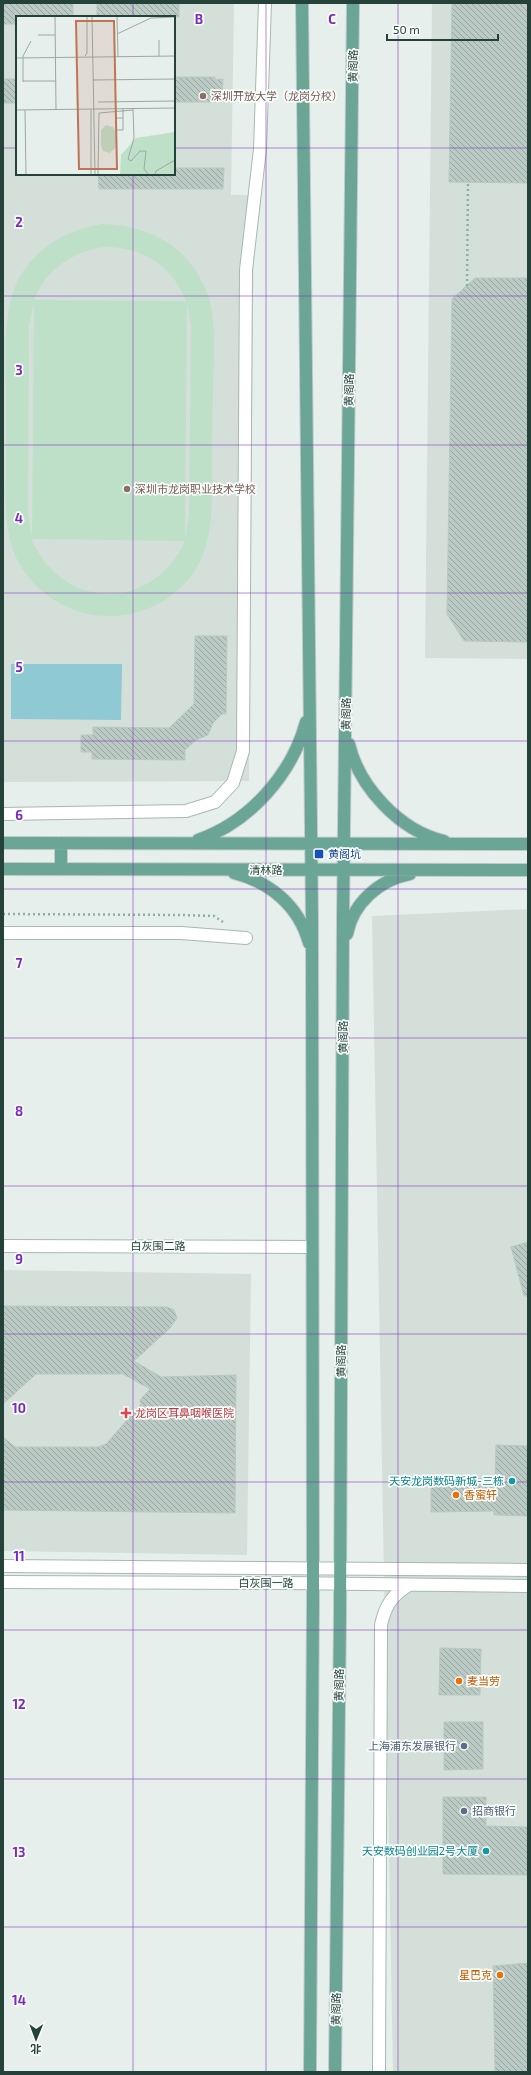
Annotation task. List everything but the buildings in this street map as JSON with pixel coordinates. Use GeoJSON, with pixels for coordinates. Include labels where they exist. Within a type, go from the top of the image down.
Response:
{"type":"FeatureCollection","features":[{"type":"Feature","properties":{"kind":"main road"},"geometry":{"type":"LineString","coordinates":[[302,3],[312,954],[313,1583],[310,2072]]}},
{"type":"Feature","properties":{"kind":"main road","name":"黄阁路"},"geometry":{"type":"LineString","coordinates":[[335,2072],[340,1584],[345,731],[354,3]]}},
{"type":"Feature","properties":{"kind":"main road"},"geometry":{"type":"LineString","coordinates":[[190,843],[212,835],[233,822],[266,794],[292,759],[310,710]]}},
{"type":"Feature","properties":{"kind":"main road"},"geometry":{"type":"LineString","coordinates":[[345,731],[350,752],[359,772],[373,792],[387,807],[401,820],[420,832],[438,840],[457,844]]}},
{"type":"Feature","properties":{"kind":"main road"},"geometry":{"type":"LineString","coordinates":[[3,843],[528,844]]}},
{"type":"Feature","properties":{"kind":"main road"},"geometry":{"type":"LineString","coordinates":[[61,843],[61,869]]}},
{"type":"Feature","properties":{"kind":"main road","name":"清林路"},"geometry":{"type":"LineString","coordinates":[[3,869],[528,870]]}},
{"type":"Feature","properties":{"kind":"main road"},"geometry":{"type":"LineString","coordinates":[[219,870],[244,876],[266,886],[283,898],[296,913],[306,933],[312,954]]}},
{"type":"Feature","properties":{"kind":"main road"},"geometry":{"type":"LineString","coordinates":[[343,953],[348,930],[355,911],[368,894],[384,882],[404,875],[428,870]]}},
{"type":"Feature","properties":{"kind":"street"},"geometry":{"type":"LineString","coordinates":[[3,814],[186,811],[215,802],[233,783],[244,743],[246,270],[260,149],[265,3]]}},
{"type":"Feature","properties":{"kind":"street"},"geometry":{"type":"LineString","coordinates":[[3,933],[181,933],[246,938]]}},
{"type":"Feature","properties":{"kind":"street","name":"白灰围二路"},"geometry":{"type":"LineString","coordinates":[[3,1246],[312,1246]]}},
{"type":"Feature","properties":{"kind":"street","name":"白灰围一路"},"geometry":{"type":"LineString","coordinates":[[3,1566],[528,1570]]}},
{"type":"Feature","properties":{"kind":"street","name":"白灰围一路"},"geometry":{"type":"LineString","coordinates":[[3,1582],[313,1583],[528,1586]]}},
{"type":"Feature","properties":{"kind":"street"},"geometry":{"type":"LineString","coordinates":[[379,2072],[381,1625],[383,1612],[389,1601],[397,1592],[411,1584]]}},
{"type":"Feature","properties":{"kind":"path"},"geometry":{"type":"LineString","coordinates":[[467,286],[468,182]]}},
{"type":"Feature","properties":{"kind":"path"},"geometry":{"type":"LineString","coordinates":[[3,914],[214,916],[227,925]]}},
{"type":"Feature","properties":{"kind":"shaded area","name":"深圳市龙岗职业技术学校"},"geometry":{"type":"Polygon","coordinates":[[[3,3],[234,3],[231,195],[254,195],[249,781],[3,782],[3,3]]]}},
{"type":"Feature","properties":{"kind":"shaded area"},"geometry":{"type":"Polygon","coordinates":[[[432,3],[528,3],[528,659],[425,658],[432,3]]]}},
{"type":"Feature","properties":{"kind":"shaded area"},"geometry":{"type":"Polygon","coordinates":[[[528,909],[528,2072],[393,2072],[372,916],[528,909]]]}},
{"type":"Feature","properties":{"kind":"shaded area","name":"龙岗区耳鼻咽喉医院"},"geometry":{"type":"Polygon","coordinates":[[[3,1270],[251,1274],[247,1555],[3,1551],[3,1270]]]}},
{"type":"Feature","properties":{"kind":"green space"},"geometry":{"type":"Polygon","coordinates":[[[102,224],[132,228],[146,232],[171,245],[192,265],[206,290],[212,311],[214,355],[212,508],[210,530],[200,561],[185,583],[153,607],[127,615],[105,616],[79,612],[62,605],[47,595],[33,582],[23,569],[15,555],[7,526],[6,340],[9,308],[13,292],[26,267],[44,248],[66,235],[102,224]],[[104,247],[92,249],[71,258],[53,271],[39,289],[34,300],[186,301],[173,277],[154,260],[131,250],[104,247]],[[34,302],[29,326],[28,513],[32,537],[34,302]],[[187,303],[185,539],[189,514],[191,327],[187,303]],[[32,539],[46,563],[64,580],[86,590],[108,594],[131,591],[152,581],[171,564],[185,541],[32,539]]]}},
{"type":"Feature","properties":{"kind":"water"},"geometry":{"type":"Polygon","coordinates":[[[11,664],[122,664],[121,720],[11,719],[11,664]]]}},
{"type":"Feature","properties":{"kind":"place","name":"深圳开放大学（龙岗分校）"},"geometry":{"type":"Point","coordinates":[203,96]}},
{"type":"Feature","properties":{"kind":"place","name":"深圳市龙岗职业技术学校"},"geometry":{"type":"Point","coordinates":[127,489]}},
{"type":"Feature","properties":{"kind":"place","name":"黄阁坑"},"geometry":{"type":"Point","coordinates":[319,854]}},
{"type":"Feature","properties":{"kind":"place","name":"龙岗区耳鼻咽喉医院"},"geometry":{"type":"Point","coordinates":[126,1413]}},
{"type":"Feature","properties":{"kind":"place","name":"天安龙岗数码新城-三栋"},"geometry":{"type":"Point","coordinates":[512,1481]}},
{"type":"Feature","properties":{"kind":"place","name":"香蜜轩"},"geometry":{"type":"Point","coordinates":[456,1495]}},
{"type":"Feature","properties":{"kind":"place","name":"麦当劳"},"geometry":{"type":"Point","coordinates":[459,1681]}},
{"type":"Feature","properties":{"kind":"place","name":"上海浦东发展银行"},"geometry":{"type":"Point","coordinates":[464,1746]}},
{"type":"Feature","properties":{"kind":"place","name":"招商银行"},"geometry":{"type":"Point","coordinates":[464,1811]}},
{"type":"Feature","properties":{"kind":"place","name":"天安数码创业园2号大厦"},"geometry":{"type":"Point","coordinates":[486,1851]}},
{"type":"Feature","properties":{"kind":"place","name":"星巴克"},"geometry":{"type":"Point","coordinates":[500,1975]}}]}
